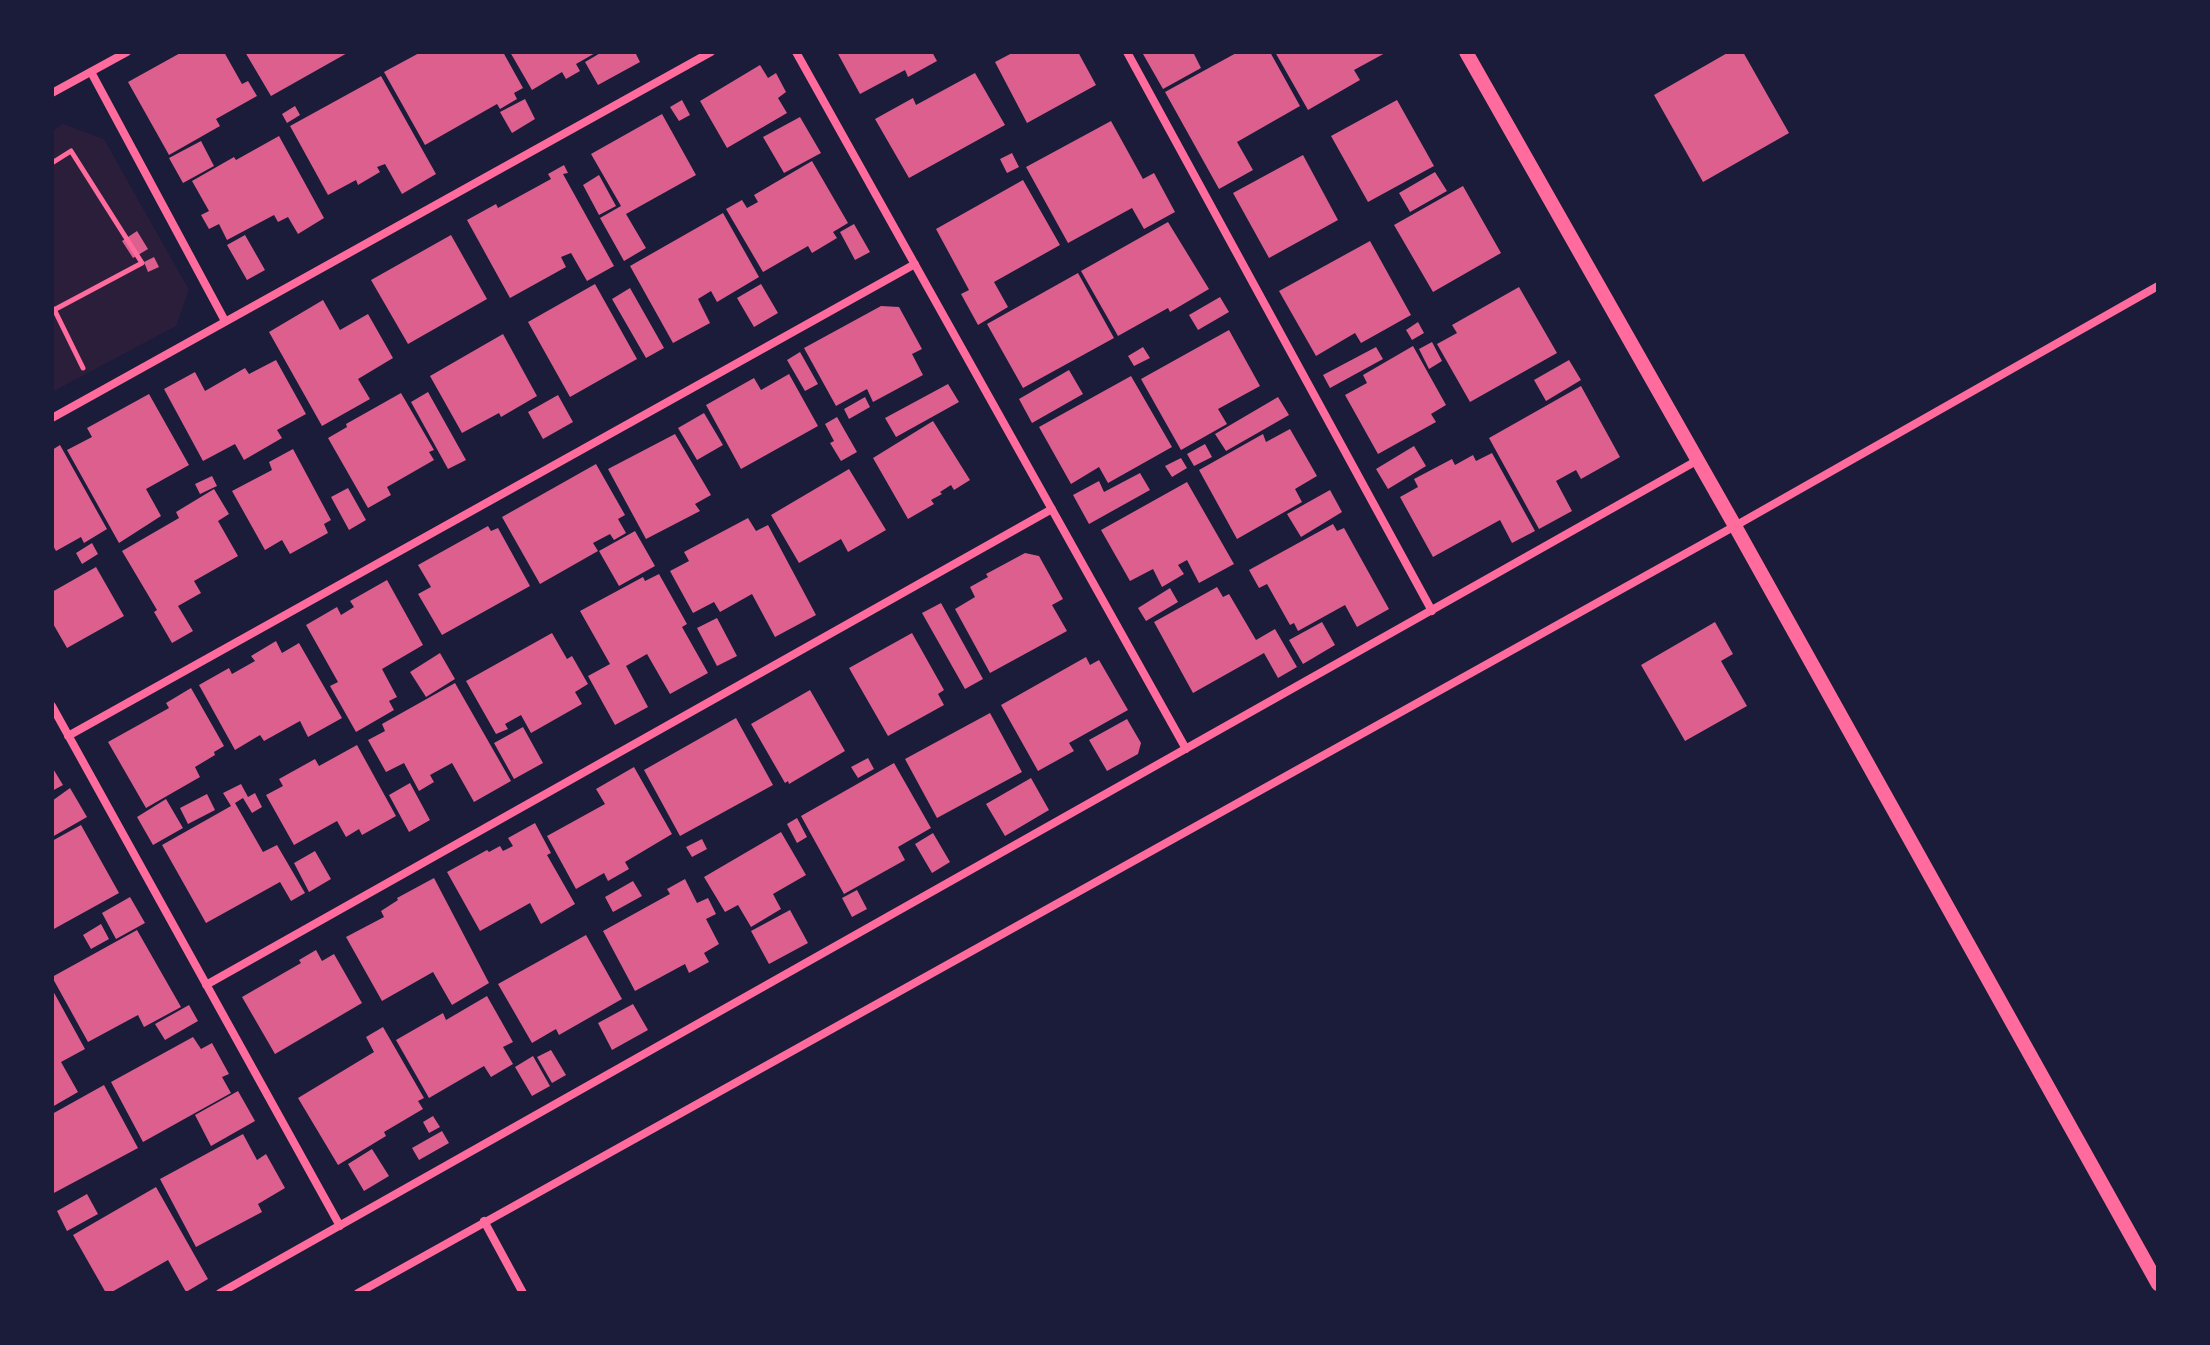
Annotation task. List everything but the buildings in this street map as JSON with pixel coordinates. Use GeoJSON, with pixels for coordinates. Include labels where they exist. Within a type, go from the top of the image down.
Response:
{"type":"FeatureCollection","features":[{"type":"Feature","properties":{"kind":"street"},"geometry":{"type":"LineString","coordinates":[[52,93],[127,52]]}},
{"type":"Feature","properties":{"kind":"street"},"geometry":{"type":"LineString","coordinates":[[52,418],[711,52]]}},
{"type":"Feature","properties":{"kind":"street"},"geometry":{"type":"LineString","coordinates":[[796,52],[1186,749]]}},
{"type":"Feature","properties":{"kind":"street"},"geometry":{"type":"LineString","coordinates":[[1127,52],[1432,611]]}},
{"type":"Feature","properties":{"kind":"street"},"geometry":{"type":"LineString","coordinates":[[1466,52],[1698,460],[2158,1286],[2149,1293]]}},
{"type":"Feature","properties":{"kind":"street"},"geometry":{"type":"LineString","coordinates":[[91,72],[225,321]]}},
{"type":"Feature","properties":{"kind":"street"},"geometry":{"type":"LineString","coordinates":[[68,736],[915,264]]}},
{"type":"Feature","properties":{"kind":"street"},"geometry":{"type":"LineString","coordinates":[[358,1293],[1735,526],[2158,286]]}},
{"type":"Feature","properties":{"kind":"street"},"geometry":{"type":"LineString","coordinates":[[220,1293],[1698,460]]}},
{"type":"Feature","properties":{"kind":"street"},"geometry":{"type":"LineString","coordinates":[[206,985],[1052,509]]}},
{"type":"Feature","properties":{"kind":"street"},"geometry":{"type":"LineString","coordinates":[[52,706],[340,1226]]}},
{"type":"Feature","properties":{"kind":"street"},"geometry":{"type":"LineString","coordinates":[[484,1221],[523,1293]]}},
{"type":"Feature","properties":{"kind":"path"},"geometry":{"type":"LineString","coordinates":[[52,163],[71,151],[142,263],[53,310],[95,394]]}},
{"type":"Feature","properties":{"kind":"shaded area"},"geometry":{"type":"Polygon","coordinates":[[[63,124],[104,139],[189,290],[176,326],[52,392],[52,131],[63,124]]]}}]}
